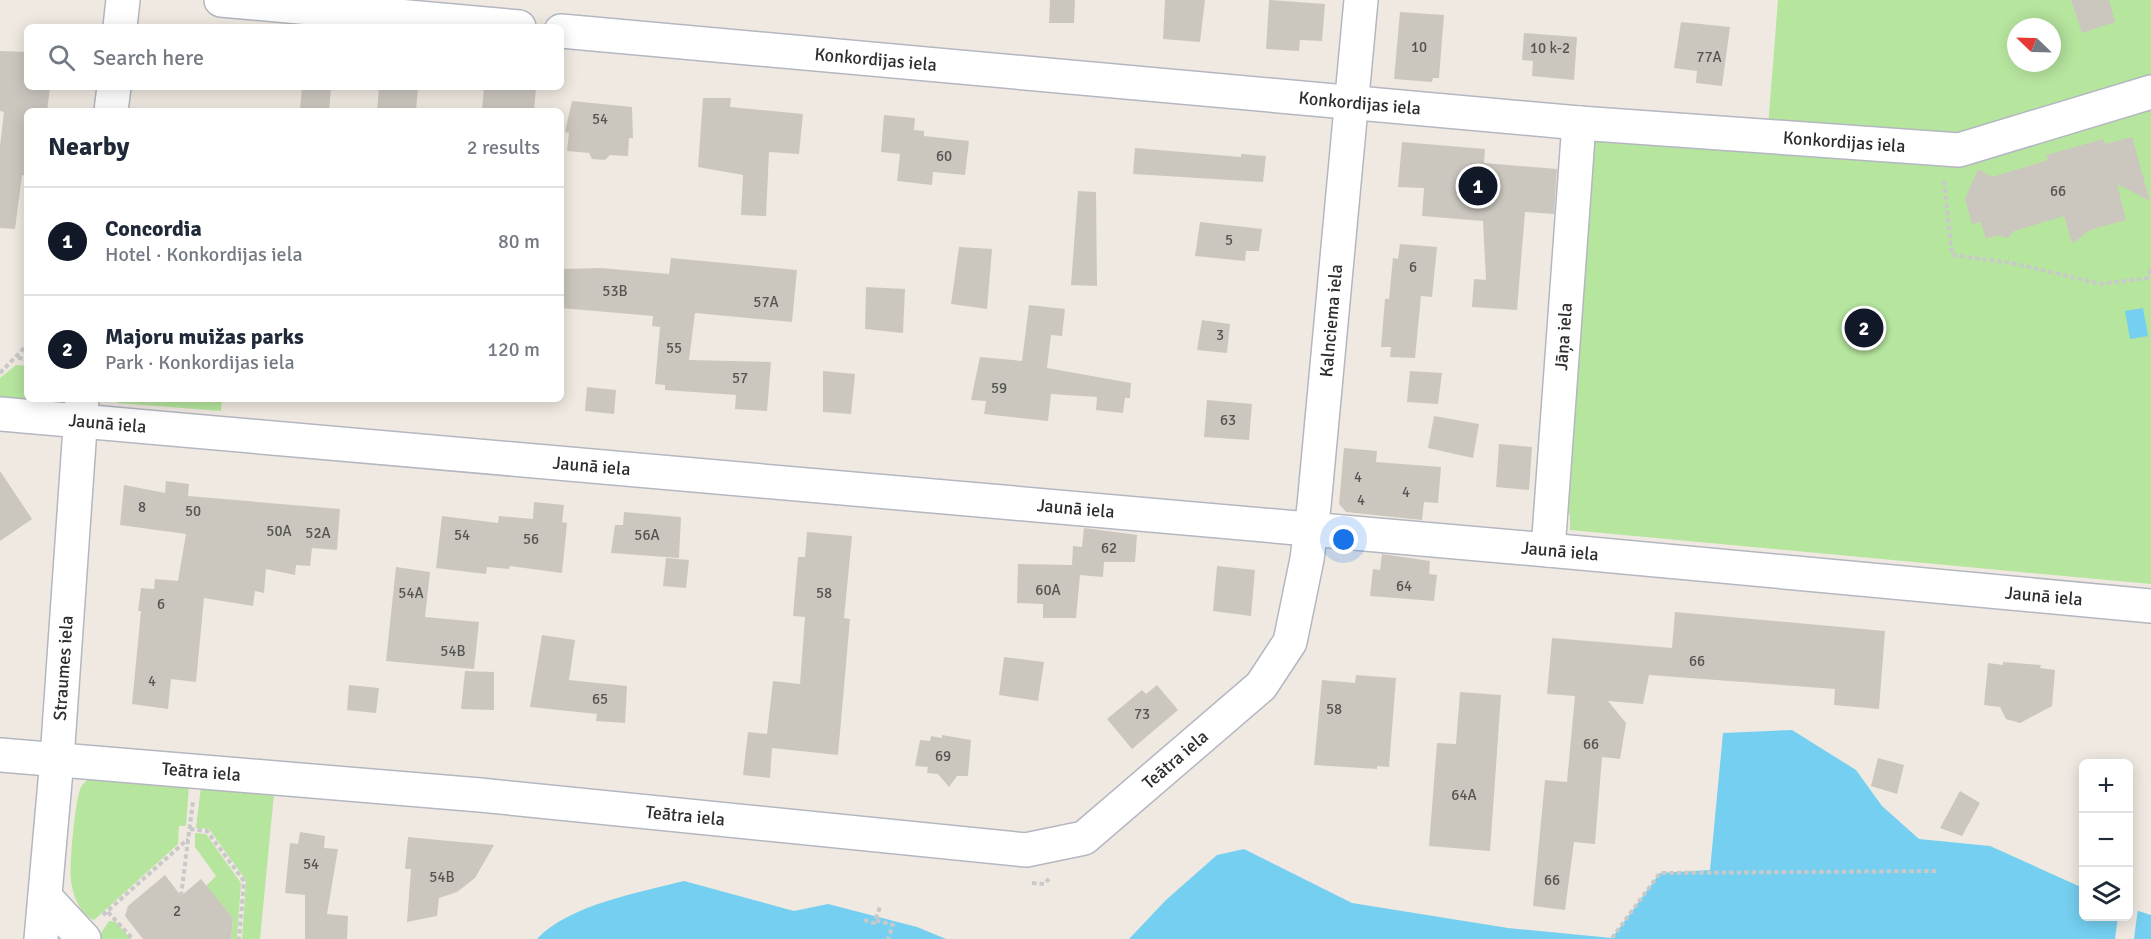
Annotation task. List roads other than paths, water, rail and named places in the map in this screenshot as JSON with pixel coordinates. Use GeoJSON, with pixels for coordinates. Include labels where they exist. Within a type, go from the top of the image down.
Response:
{"type":"FeatureCollection","features":[{"type":"Feature","properties":{"kind":"street"},"geometry":{"type":"LineString","coordinates":[[120,24],[123,0]]}},
{"type":"Feature","properties":{"kind":"street"},"geometry":{"type":"LineString","coordinates":[[221,0],[486,24]]}},
{"type":"Feature","properties":{"kind":"street","name":"Kalnciema iela"},"geometry":{"type":"LineString","coordinates":[[1290,642],[1312,529],[1361,0]]}},
{"type":"Feature","properties":{"kind":"street","name":"Konkordijas iela"},"geometry":{"type":"LineString","coordinates":[[564,31],[1579,123],[1959,150],[2151,92]]}},
{"type":"Feature","properties":{"kind":"street"},"geometry":{"type":"LineString","coordinates":[[111,108],[114,90]]}},
{"type":"Feature","properties":{"kind":"street","name":"Jāņa iela"},"geometry":{"type":"LineString","coordinates":[[1548,550],[1579,123]]}},
{"type":"Feature","properties":{"kind":"street","name":"Jaunā iela"},"geometry":{"type":"LineString","coordinates":[[0,414],[82,410],[1312,529],[2151,606]]}},
{"type":"Feature","properties":{"kind":"street","name":"Straumes iela"},"geometry":{"type":"LineString","coordinates":[[41,939],[57,759],[82,410]]}},
{"type":"Feature","properties":{"kind":"street","name":"Teātra iela"},"geometry":{"type":"LineString","coordinates":[[0,755],[480,795],[1026,850],[1084,838],[1261,686],[1290,642]]}},
{"type":"Feature","properties":{"kind":"street"},"geometry":{"type":"LineString","coordinates":[[45,897],[92,928]]}},
{"type":"Feature","properties":{"kind":"water"},"geometry":{"type":"Polygon","coordinates":[[[2143,308],[2148,336],[2130,339],[2125,311],[2143,308]]]}},
{"type":"Feature","properties":{"kind":"water"},"geometry":{"type":"Polygon","coordinates":[[[1792,730],[1856,770],[1882,806],[1919,839],[1990,846],[2079,886],[2079,921],[2133,921],[2133,909],[2151,915],[2151,939],[1129,939],[1166,900],[1217,855],[1244,849],[1352,903],[1508,928],[1612,938],[1660,873],[1710,870],[1723,733],[1792,730]]]}},
{"type":"Feature","properties":{"kind":"water"},"geometry":{"type":"Polygon","coordinates":[[[684,881],[794,911],[828,904],[917,927],[946,939],[537,939],[550,927],[567,917],[606,901],[684,881]]]}},
{"type":"Feature","properties":{"kind":"place","name":"Concordia"},"geometry":{"type":"Point","coordinates":[1478,186]}},
{"type":"Feature","properties":{"kind":"place","name":"Majoru muižas parks"},"geometry":{"type":"Point","coordinates":[1864,328]}}]}
